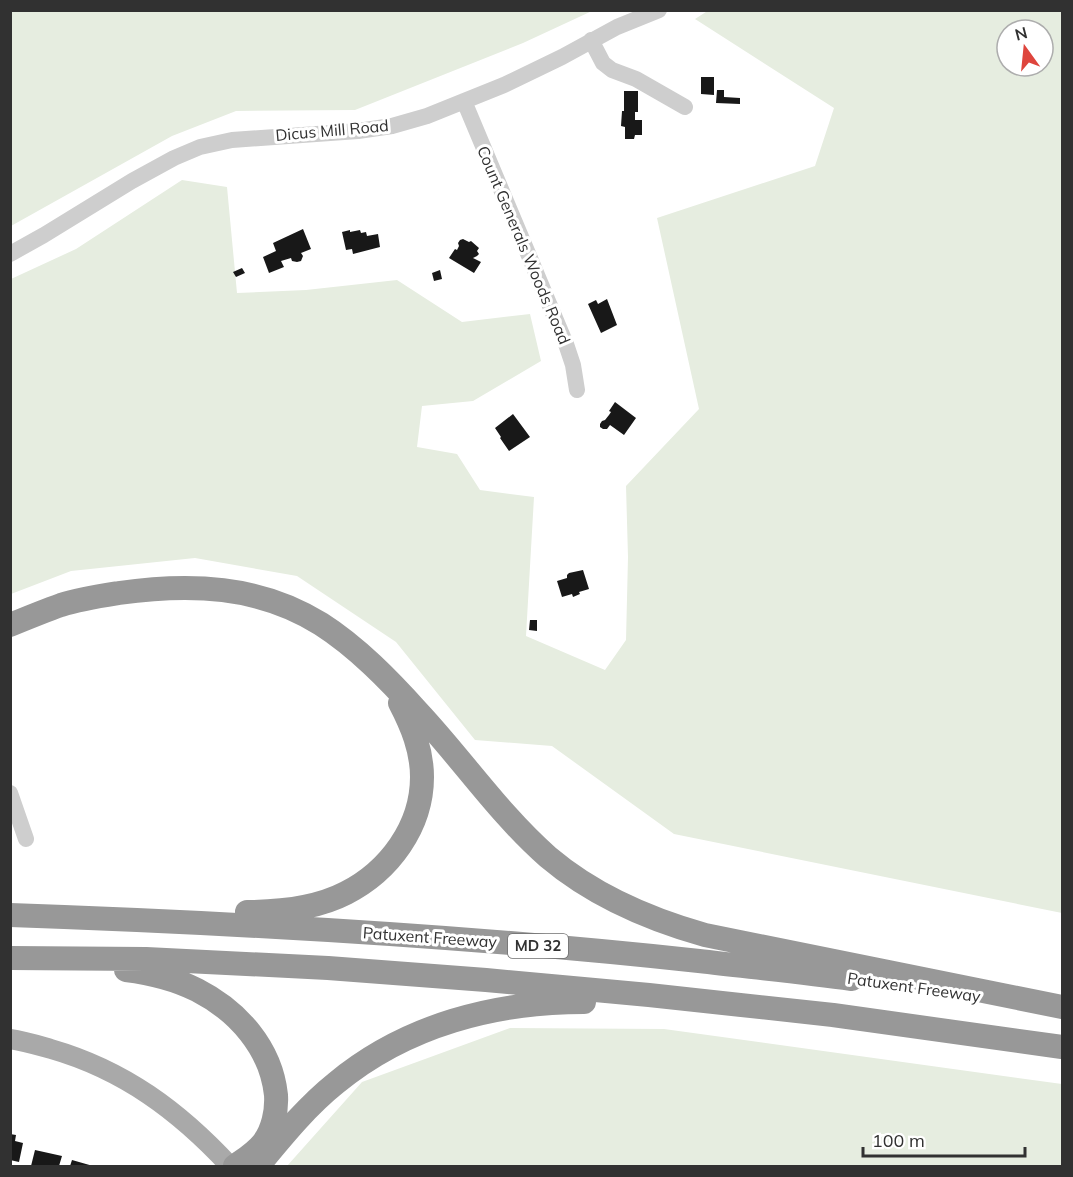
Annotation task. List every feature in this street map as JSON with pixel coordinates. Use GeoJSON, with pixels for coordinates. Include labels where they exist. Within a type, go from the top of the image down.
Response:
{"type":"FeatureCollection","features":[{"type":"Feature","properties":{"kind":"highway"},"geometry":{"type":"LineString","coordinates":[[10,625],[62,605],[102,596],[173,587],[225,590],[250,594],[277,603],[320,624],[360,654],[419,712],[526,837],[550,858],[602,895],[633,910],[705,935],[1062,1007]]}},
{"type":"Feature","properties":{"kind":"highway"},"geometry":{"type":"LineString","coordinates":[[10,914],[145,910],[266,912],[326,901],[359,885],[388,861],[410,829],[416,813],[422,776],[416,738],[408,718],[378,671]]}},
{"type":"Feature","properties":{"kind":"highway","name":"Patuxent Freeway"},"geometry":{"type":"LineString","coordinates":[[10,914],[178,921],[489,941],[838,977],[1062,1007]]}},
{"type":"Feature","properties":{"kind":"highway"},"geometry":{"type":"LineString","coordinates":[[10,958],[107,967],[170,979],[196,989],[218,1002],[237,1018],[253,1035],[263,1052],[271,1070],[276,1102],[275,1115],[265,1141],[253,1154],[233,1167]]}},
{"type":"Feature","properties":{"kind":"highway","name":"MD 32"},"geometry":{"type":"LineString","coordinates":[[10,958],[146,959],[328,968],[486,980],[833,1015],[1062,1047]]}},
{"type":"Feature","properties":{"kind":"highway"},"geometry":{"type":"LineString","coordinates":[[258,1167],[285,1132],[336,1082],[400,1041],[434,1026],[466,1016],[500,1008],[572,1002],[609,1002],[833,1015]]}},
{"type":"Feature","properties":{"kind":"main road"},"geometry":{"type":"LineString","coordinates":[[10,1039],[71,1055],[112,1072],[142,1090],[189,1125],[233,1167]]}},
{"type":"Feature","properties":{"kind":"street","name":"Dicus Mill Road"},"geometry":{"type":"LineString","coordinates":[[10,254],[174,158],[200,147],[232,140],[358,131],[392,126],[427,116],[543,67],[617,27],[659,10]]}},
{"type":"Feature","properties":{"kind":"street"},"geometry":{"type":"LineString","coordinates":[[591,40],[603,63],[612,70],[636,79],[685,107]]}},
{"type":"Feature","properties":{"kind":"street","name":"Count Generals Woods Road"},"geometry":{"type":"LineString","coordinates":[[464,102],[566,344],[573,364],[577,390]]}},
{"type":"Feature","properties":{"kind":"street"},"geometry":{"type":"LineString","coordinates":[[10,793],[26,839]]}},
{"type":"Feature","properties":{"kind":"shaded area"},"geometry":{"type":"Polygon","coordinates":[[[11,10],[592,11],[523,43],[355,110],[236,111],[172,136],[11,226],[11,10]]]}},
{"type":"Feature","properties":{"kind":"shaded area"},"geometry":{"type":"Polygon","coordinates":[[[709,10],[1062,11],[1062,913],[674,834],[552,746],[475,740],[396,642],[297,576],[195,558],[71,571],[11,594],[11,279],[76,249],[182,180],[227,187],[237,293],[306,290],[397,280],[462,322],[530,314],[541,361],[473,401],[422,406],[417,447],[457,454],[480,490],[534,497],[526,636],[605,670],[626,640],[628,557],[626,486],[699,409],[657,218],[815,166],[834,108],[695,19],[709,10]]]}},
{"type":"Feature","properties":{"kind":"shaded area"},"geometry":{"type":"Polygon","coordinates":[[[510,1028],[664,1029],[1062,1084],[1062,1166],[287,1166],[362,1082],[510,1028]]]}},
{"type":"Feature","properties":{"kind":"building"},"geometry":{"type":"Polygon","coordinates":[[[701,77],[714,77],[714,95],[701,94],[701,77]]]}},
{"type":"Feature","properties":{"kind":"building"},"geometry":{"type":"Polygon","coordinates":[[[717,90],[724,90],[724,97],[740,98],[740,104],[716,103],[717,90]]]}},
{"type":"Feature","properties":{"kind":"building"},"geometry":{"type":"Polygon","coordinates":[[[624,91],[638,91],[638,112],[635,112],[635,120],[642,120],[642,135],[635,135],[634,139],[625,139],[625,127],[621,126],[624,91]]]}},
{"type":"Feature","properties":{"kind":"building"},"geometry":{"type":"Polygon","coordinates":[[[303,229],[311,249],[301,253],[303,256],[301,261],[292,261],[291,258],[281,261],[284,267],[269,273],[263,257],[276,251],[273,243],[303,229]]]}},
{"type":"Feature","properties":{"kind":"building"},"geometry":{"type":"Polygon","coordinates":[[[350,230],[350,232],[360,230],[361,233],[366,232],[367,236],[378,234],[380,247],[353,254],[352,249],[346,250],[342,232],[350,230]]]}},
{"type":"Feature","properties":{"kind":"building"},"geometry":{"type":"Polygon","coordinates":[[[460,240],[471,241],[479,248],[477,251],[479,254],[473,258],[481,262],[474,273],[449,258],[455,249],[457,250],[460,240]]]}},
{"type":"Feature","properties":{"kind":"building"},"geometry":{"type":"Polygon","coordinates":[[[242,268],[245,273],[236,277],[233,272],[242,268]]]}},
{"type":"Feature","properties":{"kind":"building"},"geometry":{"type":"Polygon","coordinates":[[[440,270],[442,279],[434,281],[432,273],[440,270]]]}},
{"type":"Feature","properties":{"kind":"building"},"geometry":{"type":"Polygon","coordinates":[[[607,299],[617,325],[601,333],[588,304],[596,300],[598,304],[607,299]]]}},
{"type":"Feature","properties":{"kind":"building"},"geometry":{"type":"Polygon","coordinates":[[[615,402],[636,418],[624,435],[610,425],[607,429],[600,427],[615,402]]]}},
{"type":"Feature","properties":{"kind":"building"},"geometry":{"type":"Polygon","coordinates":[[[513,414],[530,437],[509,451],[495,428],[513,414]]]}},
{"type":"Feature","properties":{"kind":"building"},"geometry":{"type":"Polygon","coordinates":[[[583,570],[589,589],[573,597],[572,594],[562,597],[557,581],[567,578],[569,573],[583,570]]]}},
{"type":"Feature","properties":{"kind":"building"},"geometry":{"type":"Polygon","coordinates":[[[530,620],[537,620],[537,631],[529,630],[530,620]]]}},
{"type":"Feature","properties":{"kind":"building"},"geometry":{"type":"Polygon","coordinates":[[[10,1134],[16,1135],[15,1141],[23,1143],[19,1162],[10,1160],[10,1134]]]}},
{"type":"Feature","properties":{"kind":"building"},"geometry":{"type":"Polygon","coordinates":[[[35,1150],[62,1156],[59,1166],[31,1166],[35,1150]]]}},
{"type":"Feature","properties":{"kind":"building"},"geometry":{"type":"Polygon","coordinates":[[[72,1160],[93,1166],[70,1166],[72,1160]]]}}]}
